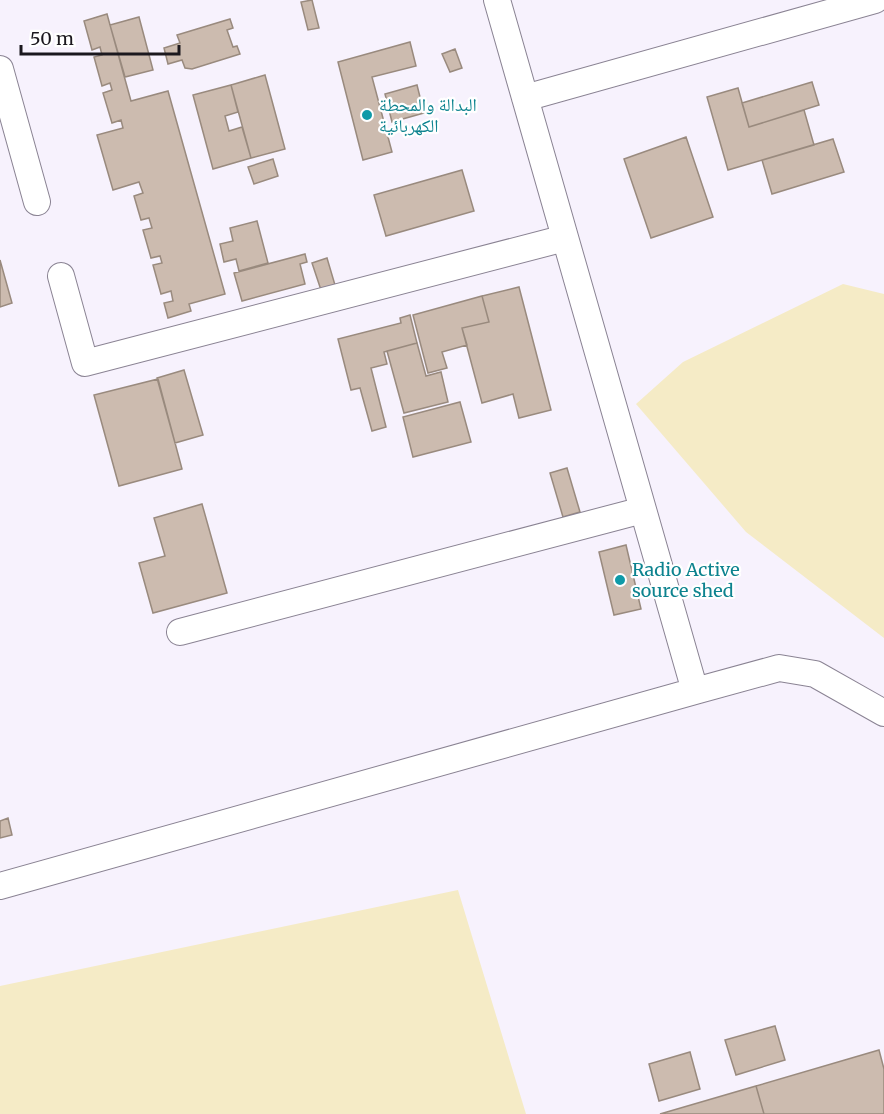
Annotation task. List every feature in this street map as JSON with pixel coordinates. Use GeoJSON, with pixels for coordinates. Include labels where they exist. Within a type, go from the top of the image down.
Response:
{"type":"FeatureCollection","features":[{"type":"Feature","properties":{"kind":"lane"},"geometry":{"type":"LineString","coordinates":[[497,0],[695,691]]}},
{"type":"Feature","properties":{"kind":"lane"},"geometry":{"type":"LineString","coordinates":[[525,98],[821,7],[875,0]]}},
{"type":"Feature","properties":{"kind":"lane"},"geometry":{"type":"LineString","coordinates":[[0,69],[38,202]]}},
{"type":"Feature","properties":{"kind":"lane"},"geometry":{"type":"LineString","coordinates":[[61,276],[85,363],[565,238]]}},
{"type":"Feature","properties":{"kind":"lane"},"geometry":{"type":"LineString","coordinates":[[180,632],[643,510]]}},
{"type":"Feature","properties":{"kind":"lane"},"geometry":{"type":"LineString","coordinates":[[0,886],[779,669],[815,674],[884,712]]}},
{"type":"Feature","properties":{"kind":"sand"},"geometry":{"type":"Polygon","coordinates":[[[843,284],[884,294],[884,638],[746,532],[636,404],[683,362],[843,284]]]}},
{"type":"Feature","properties":{"kind":"sand"},"geometry":{"type":"Polygon","coordinates":[[[458,890],[526,1114],[0,1114],[0,986],[458,890]]]}},
{"type":"Feature","properties":{"kind":"building"},"geometry":{"type":"Polygon","coordinates":[[[312,0],[319,28],[308,30],[301,2],[312,0]]]}},
{"type":"Feature","properties":{"kind":"building"},"geometry":{"type":"Polygon","coordinates":[[[107,14],[131,101],[168,91],[225,294],[189,304],[191,311],[168,318],[164,303],[173,301],[171,291],[161,294],[153,265],[162,263],[160,256],[151,258],[143,230],[152,228],[149,218],[141,220],[134,196],[143,193],[139,182],[113,190],[97,135],[123,128],[121,120],[112,123],[103,93],[112,90],[110,83],[102,86],[94,57],[102,55],[100,47],[92,50],[84,21],[107,14]]]}},
{"type":"Feature","properties":{"kind":"building"},"geometry":{"type":"Polygon","coordinates":[[[139,17],[153,70],[125,77],[110,25],[139,17]]]}},
{"type":"Feature","properties":{"kind":"building"},"geometry":{"type":"Polygon","coordinates":[[[230,19],[233,28],[227,30],[233,47],[237,46],[240,54],[192,69],[185,68],[182,60],[168,64],[164,48],[180,43],[177,35],[230,19]]]}},
{"type":"Feature","properties":{"kind":"building","name":"البدالة والمحطة الكهربائية"},"geometry":{"type":"Polygon","coordinates":[[[410,42],[416,66],[372,77],[392,152],[363,160],[338,62],[410,42]]]}},
{"type":"Feature","properties":{"kind":"building"},"geometry":{"type":"Polygon","coordinates":[[[455,49],[462,68],[450,72],[442,54],[455,49]]]}},
{"type":"Feature","properties":{"kind":"building"},"geometry":{"type":"Polygon","coordinates":[[[265,75],[285,149],[251,158],[231,85],[265,75]]]}},
{"type":"Feature","properties":{"kind":"building"},"geometry":{"type":"Polygon","coordinates":[[[812,82],[819,105],[749,127],[742,103],[812,82]]]}},
{"type":"Feature","properties":{"kind":"building"},"geometry":{"type":"Polygon","coordinates":[[[231,85],[238,112],[225,116],[229,131],[242,127],[251,158],[213,169],[193,95],[231,85]]]}},
{"type":"Feature","properties":{"kind":"building"},"geometry":{"type":"Polygon","coordinates":[[[417,85],[424,113],[392,122],[385,94],[417,85]]]}},
{"type":"Feature","properties":{"kind":"building"},"geometry":{"type":"Polygon","coordinates":[[[738,88],[749,127],[804,110],[814,145],[728,170],[707,97],[738,88]]]}},
{"type":"Feature","properties":{"kind":"building"},"geometry":{"type":"Polygon","coordinates":[[[686,137],[713,217],[651,238],[624,159],[686,137]]]}},
{"type":"Feature","properties":{"kind":"building"},"geometry":{"type":"Polygon","coordinates":[[[833,139],[844,172],[772,194],[762,160],[833,139]]]}},
{"type":"Feature","properties":{"kind":"building"},"geometry":{"type":"Polygon","coordinates":[[[273,159],[278,176],[254,184],[248,167],[273,159]]]}},
{"type":"Feature","properties":{"kind":"building"},"geometry":{"type":"Polygon","coordinates":[[[462,170],[474,211],[386,236],[374,195],[462,170]]]}},
{"type":"Feature","properties":{"kind":"building"},"geometry":{"type":"Polygon","coordinates":[[[257,221],[268,263],[239,271],[236,259],[224,262],[220,244],[233,241],[230,228],[257,221]]]}},
{"type":"Feature","properties":{"kind":"building"},"geometry":{"type":"Polygon","coordinates":[[[305,254],[307,262],[300,264],[305,284],[242,301],[234,273],[305,254]]]}},
{"type":"Feature","properties":{"kind":"building"},"geometry":{"type":"Polygon","coordinates":[[[327,258],[335,285],[321,290],[312,263],[327,258]]]}},
{"type":"Feature","properties":{"kind":"building"},"geometry":{"type":"Polygon","coordinates":[[[0,260],[12,303],[0,307],[0,260]]]}},
{"type":"Feature","properties":{"kind":"building"},"geometry":{"type":"Polygon","coordinates":[[[519,287],[551,410],[519,418],[513,394],[482,403],[462,328],[489,322],[482,296],[519,287]]]}},
{"type":"Feature","properties":{"kind":"building"},"geometry":{"type":"Polygon","coordinates":[[[482,296],[489,322],[462,328],[467,345],[442,352],[447,368],[428,373],[413,315],[482,296]]]}},
{"type":"Feature","properties":{"kind":"building"},"geometry":{"type":"Polygon","coordinates":[[[410,315],[417,343],[384,352],[387,364],[371,368],[386,427],[372,431],[360,388],[351,390],[338,339],[401,323],[400,318],[410,315]]]}},
{"type":"Feature","properties":{"kind":"building"},"geometry":{"type":"Polygon","coordinates":[[[417,343],[426,376],[441,372],[448,402],[404,413],[387,351],[417,343]]]}},
{"type":"Feature","properties":{"kind":"building"},"geometry":{"type":"Polygon","coordinates":[[[184,370],[203,435],[175,443],[157,378],[184,370]]]}},
{"type":"Feature","properties":{"kind":"building"},"geometry":{"type":"Polygon","coordinates":[[[158,379],[182,469],[119,486],[94,395],[158,379]]]}},
{"type":"Feature","properties":{"kind":"building"},"geometry":{"type":"Polygon","coordinates":[[[460,402],[471,442],[413,457],[403,417],[460,402]]]}},
{"type":"Feature","properties":{"kind":"building"},"geometry":{"type":"Polygon","coordinates":[[[567,468],[580,512],[563,517],[550,473],[567,468]]]}},
{"type":"Feature","properties":{"kind":"building"},"geometry":{"type":"Polygon","coordinates":[[[202,504],[227,593],[153,613],[139,563],[165,556],[154,518],[202,504]]]}},
{"type":"Feature","properties":{"kind":"building","name":"Radio Active source shed"},"geometry":{"type":"Polygon","coordinates":[[[626,545],[641,609],[614,615],[599,552],[626,545]]]}},
{"type":"Feature","properties":{"kind":"building"},"geometry":{"type":"Polygon","coordinates":[[[8,818],[12,835],[0,838],[0,821],[8,818]]]}},
{"type":"Feature","properties":{"kind":"building"},"geometry":{"type":"Polygon","coordinates":[[[775,1026],[785,1060],[736,1075],[725,1040],[775,1026]]]}},
{"type":"Feature","properties":{"kind":"building"},"geometry":{"type":"Polygon","coordinates":[[[879,1050],[884,1069],[884,1114],[764,1114],[756,1086],[879,1050]]]}},
{"type":"Feature","properties":{"kind":"building"},"geometry":{"type":"Polygon","coordinates":[[[690,1052],[700,1089],[659,1101],[649,1064],[690,1052]]]}},
{"type":"Feature","properties":{"kind":"building"},"geometry":{"type":"Polygon","coordinates":[[[756,1086],[764,1114],[660,1114],[756,1086]]]}},
{"type":"Feature","properties":{"kind":"place","name":"البدالة والمحطة الكهربائية"},"geometry":{"type":"Point","coordinates":[367,115]}},
{"type":"Feature","properties":{"kind":"place","name":"Radio Active source shed"},"geometry":{"type":"Point","coordinates":[620,580]}}]}
